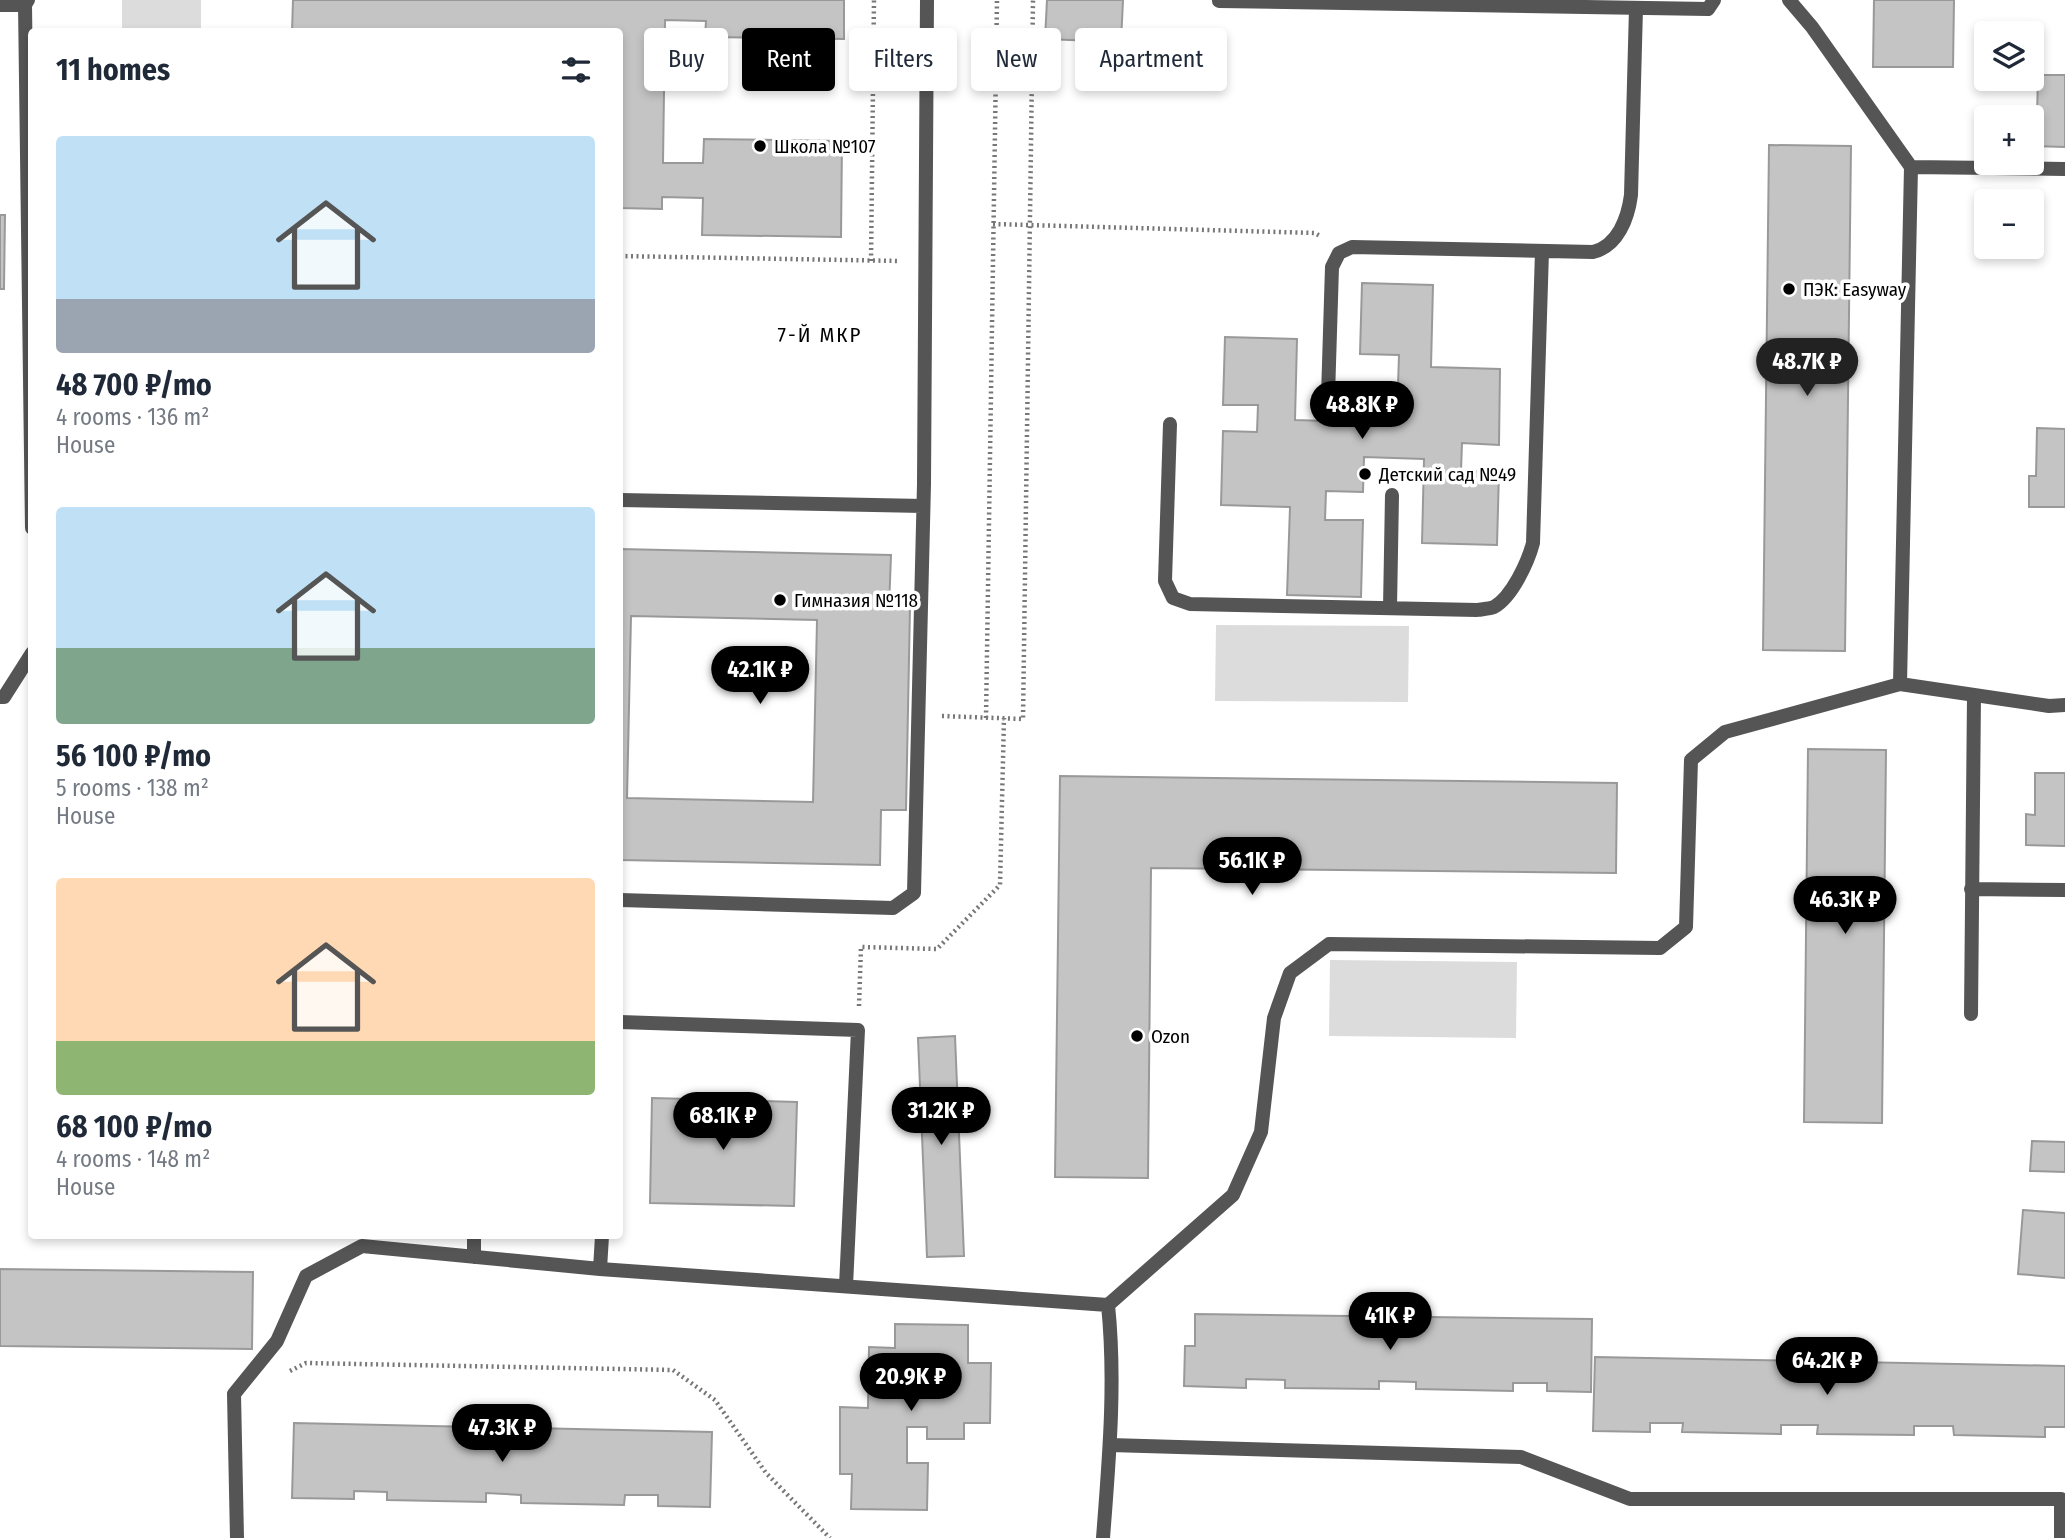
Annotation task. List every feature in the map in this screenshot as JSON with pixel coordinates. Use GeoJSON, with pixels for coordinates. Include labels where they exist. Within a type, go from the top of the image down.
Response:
{"type":"FeatureCollection","features":[{"type":"Feature","properties":{"kind":"lane"},"geometry":{"type":"LineString","coordinates":[[623,900],[893,908],[914,893],[923,506],[928,0]]}},
{"type":"Feature","properties":{"kind":"lane"},"geometry":{"type":"LineString","coordinates":[[1219,1],[1708,9],[1714,0]]}},
{"type":"Feature","properties":{"kind":"lane"},"geometry":{"type":"LineString","coordinates":[[1790,0],[1812,26],[1911,167],[1900,684]]}},
{"type":"Feature","properties":{"kind":"lane"},"geometry":{"type":"LineString","coordinates":[[0,5],[27,3],[28,108]]}},
{"type":"Feature","properties":{"kind":"lane"},"geometry":{"type":"LineString","coordinates":[[1328,396],[1332,267],[1339,253],[1352,247],[1593,252],[1605,249],[1613,242],[1627,215],[1631,195],[1636,8]]}},
{"type":"Feature","properties":{"kind":"lane"},"geometry":{"type":"LineString","coordinates":[[1911,167],[2065,169]]}},
{"type":"Feature","properties":{"kind":"lane"},"geometry":{"type":"LineString","coordinates":[[1170,424],[1166,582],[1172,598],[1190,604],[1477,610],[1492,608],[1504,599],[1527,564],[1533,543],[1542,251]]}},
{"type":"Feature","properties":{"kind":"lane"},"geometry":{"type":"LineString","coordinates":[[1391,608],[1392,495]]}},
{"type":"Feature","properties":{"kind":"lane"},"geometry":{"type":"LineString","coordinates":[[623,500],[923,506]]}},
{"type":"Feature","properties":{"kind":"lane"},"geometry":{"type":"LineString","coordinates":[[0,697],[4,697],[28,659]]}},
{"type":"Feature","properties":{"kind":"lane"},"geometry":{"type":"LineString","coordinates":[[237,1538],[234,1394],[277,1341],[306,1276],[362,1246],[600,1269],[1108,1305],[1233,1195],[1261,1132],[1274,1018],[1290,973],[1329,944],[1660,948],[1686,927],[1691,760],[1725,732],[1900,684],[2049,706],[2065,705]]}},
{"type":"Feature","properties":{"kind":"lane"},"geometry":{"type":"LineString","coordinates":[[1971,1014],[1974,695]]}},
{"type":"Feature","properties":{"kind":"lane"},"geometry":{"type":"LineString","coordinates":[[1971,890],[2065,890]]}},
{"type":"Feature","properties":{"kind":"lane"},"geometry":{"type":"LineString","coordinates":[[623,1022],[858,1030],[846,1286]]}},
{"type":"Feature","properties":{"kind":"lane"},"geometry":{"type":"LineString","coordinates":[[474,1239],[474,1256]]}},
{"type":"Feature","properties":{"kind":"lane"},"geometry":{"type":"LineString","coordinates":[[600,1269],[602,1239]]}},
{"type":"Feature","properties":{"kind":"lane"},"geometry":{"type":"LineString","coordinates":[[1103,1538],[1110,1445],[1112,1366],[1108,1305]]}},
{"type":"Feature","properties":{"kind":"lane"},"geometry":{"type":"LineString","coordinates":[[1110,1445],[1521,1457],[1630,1499],[2060,1499],[2061,1538]]}},
{"type":"Feature","properties":{"kind":"path"},"geometry":{"type":"LineString","coordinates":[[871,261],[874,0]]}},
{"type":"Feature","properties":{"kind":"path"},"geometry":{"type":"LineString","coordinates":[[986,718],[996,0]]}},
{"type":"Feature","properties":{"kind":"path"},"geometry":{"type":"LineString","coordinates":[[918,715],[1023,719],[1033,0]]}},
{"type":"Feature","properties":{"kind":"path"},"geometry":{"type":"LineString","coordinates":[[993,224],[1315,233],[1339,253]]}},
{"type":"Feature","properties":{"kind":"path"},"geometry":{"type":"LineString","coordinates":[[623,256],[926,261]]}},
{"type":"Feature","properties":{"kind":"path"},"geometry":{"type":"LineString","coordinates":[[858,1030],[861,947],[937,949],[1000,885],[1004,718]]}},
{"type":"Feature","properties":{"kind":"path"},"geometry":{"type":"LineString","coordinates":[[282,1374],[306,1363],[673,1370],[715,1400],[766,1473],[830,1538]]}},
{"type":"Feature","properties":{"kind":"shaded area"},"geometry":{"type":"Polygon","coordinates":[[[122,0],[201,0],[201,28],[122,28],[122,0]]]}},
{"type":"Feature","properties":{"kind":"shaded area"},"geometry":{"type":"Polygon","coordinates":[[[1216,625],[1409,626],[1408,702],[1215,701],[1216,625]]]}},
{"type":"Feature","properties":{"kind":"shaded area"},"geometry":{"type":"Polygon","coordinates":[[[1330,960],[1517,962],[1516,1038],[1329,1036],[1330,960]]]}},
{"type":"Feature","properties":{"kind":"building"},"geometry":{"type":"Polygon","coordinates":[[[293,0],[844,0],[844,39],[835,39],[835,28],[742,28],[742,38],[728,37],[728,28],[706,28],[706,21],[665,20],[665,28],[644,28],[644,91],[664,91],[663,163],[703,163],[704,139],[842,141],[841,237],[702,235],[703,198],[662,197],[662,209],[623,208],[623,28],[292,28],[293,0]]]}},
{"type":"Feature","properties":{"kind":"building"},"geometry":{"type":"Polygon","coordinates":[[[1047,0],[1123,0],[1122,28],[1075,28],[1075,40],[1061,40],[1061,28],[1046,28],[1047,0]]]}},
{"type":"Feature","properties":{"kind":"building"},"geometry":{"type":"Polygon","coordinates":[[[1874,0],[1954,0],[1953,67],[1873,67],[1874,0]]]}},
{"type":"Feature","properties":{"kind":"building"},"geometry":{"type":"Polygon","coordinates":[[[2044,75],[2065,75],[2065,147],[2044,146],[2044,105],[2037,105],[2038,91],[2044,91],[2044,75]]]}},
{"type":"Feature","properties":{"kind":"building"},"geometry":{"type":"Polygon","coordinates":[[[1769,145],[1851,146],[1845,651],[1763,650],[1769,145]]]}},
{"type":"Feature","properties":{"kind":"building"},"geometry":{"type":"Polygon","coordinates":[[[0,215],[5,215],[4,289],[0,289],[0,215]]]}},
{"type":"Feature","properties":{"kind":"building"},"geometry":{"type":"Polygon","coordinates":[[[1362,283],[1433,285],[1431,367],[1500,369],[1499,445],[1462,443],[1461,471],[1499,472],[1497,545],[1422,543],[1424,459],[1364,457],[1363,492],[1326,491],[1325,520],[1363,520],[1361,597],[1287,595],[1290,507],[1221,505],[1223,431],[1257,432],[1258,405],[1223,405],[1225,337],[1297,339],[1295,420],[1358,422],[1359,384],[1398,385],[1399,355],[1360,354],[1362,283]]]}},
{"type":"Feature","properties":{"kind":"building"},"geometry":{"type":"Polygon","coordinates":[[[2037,428],[2065,429],[2065,507],[2029,507],[2029,476],[2036,476],[2037,428]]]}},
{"type":"Feature","properties":{"kind":"building"},"geometry":{"type":"Polygon","coordinates":[[[623,549],[891,555],[889,608],[910,608],[906,810],[881,810],[880,865],[623,860],[623,549]],[[631,616],[627,798],[813,802],[817,620],[631,616]]]}},
{"type":"Feature","properties":{"kind":"building"},"geometry":{"type":"Polygon","coordinates":[[[1808,749],[1886,750],[1882,1123],[1804,1122],[1808,749]]]}},
{"type":"Feature","properties":{"kind":"building"},"geometry":{"type":"Polygon","coordinates":[[[2035,773],[2065,773],[2065,846],[2026,845],[2026,814],[2035,815],[2035,773]]]}},
{"type":"Feature","properties":{"kind":"building"},"geometry":{"type":"Polygon","coordinates":[[[1060,776],[1617,783],[1616,873],[1151,868],[1148,1178],[1055,1177],[1060,776]]]}},
{"type":"Feature","properties":{"kind":"building"},"geometry":{"type":"Polygon","coordinates":[[[955,1036],[964,1256],[927,1257],[918,1038],[955,1036]]]}},
{"type":"Feature","properties":{"kind":"building"},"geometry":{"type":"Polygon","coordinates":[[[652,1098],[797,1102],[794,1206],[650,1203],[652,1098]]]}},
{"type":"Feature","properties":{"kind":"building"},"geometry":{"type":"Polygon","coordinates":[[[2032,1141],[2065,1142],[2065,1172],[2030,1171],[2032,1141]]]}},
{"type":"Feature","properties":{"kind":"building"},"geometry":{"type":"Polygon","coordinates":[[[2023,1210],[2065,1213],[2065,1278],[2018,1274],[2023,1210]]]}},
{"type":"Feature","properties":{"kind":"building"},"geometry":{"type":"Polygon","coordinates":[[[0,1269],[253,1272],[252,1349],[0,1346],[0,1269]]]}},
{"type":"Feature","properties":{"kind":"building"},"geometry":{"type":"Polygon","coordinates":[[[1195,1314],[1592,1319],[1591,1392],[1547,1391],[1547,1383],[1513,1383],[1513,1391],[1416,1389],[1416,1382],[1379,1381],[1379,1389],[1285,1388],[1285,1380],[1246,1379],[1246,1388],[1184,1386],[1185,1346],[1195,1346],[1195,1314]]]}},
{"type":"Feature","properties":{"kind":"building"},"geometry":{"type":"Polygon","coordinates":[[[895,1324],[968,1325],[968,1363],[991,1363],[990,1423],[964,1423],[964,1439],[927,1439],[927,1427],[907,1427],[907,1463],[928,1463],[927,1510],[851,1509],[852,1474],[840,1474],[840,1407],[868,1408],[869,1347],[895,1348],[895,1324]]]}},
{"type":"Feature","properties":{"kind":"building"},"geometry":{"type":"Polygon","coordinates":[[[1595,1357],[2065,1366],[2065,1427],[2045,1427],[2045,1437],[1954,1435],[1953,1426],[1914,1426],[1914,1435],[1817,1434],[1818,1425],[1781,1425],[1781,1434],[1682,1432],[1683,1423],[1650,1423],[1650,1432],[1593,1431],[1595,1357]]]}},
{"type":"Feature","properties":{"kind":"building"},"geometry":{"type":"Polygon","coordinates":[[[294,1423],[712,1432],[710,1507],[658,1506],[658,1495],[625,1495],[624,1505],[521,1503],[521,1495],[486,1493],[486,1502],[387,1500],[387,1492],[354,1491],[354,1499],[292,1498],[294,1423]]]}},
{"type":"Feature","properties":{"kind":"place","name":"Школа №107"},"geometry":{"type":"Point","coordinates":[760,146]}},
{"type":"Feature","properties":{"kind":"place","name":"ПЭК: Easyway"},"geometry":{"type":"Point","coordinates":[1789,289]}},
{"type":"Feature","properties":{"kind":"place","name":"Детский сад №49"},"geometry":{"type":"Point","coordinates":[1365,474]}},
{"type":"Feature","properties":{"kind":"place","name":"Гимназия №118"},"geometry":{"type":"Point","coordinates":[780,600]}},
{"type":"Feature","properties":{"kind":"place","name":"Ozon"},"geometry":{"type":"Point","coordinates":[1137,1036]}},
{"type":"Feature","properties":{"kind":"district","name":"7-Й МКР"},"geometry":{"type":"Point","coordinates":[820,335]}}]}
